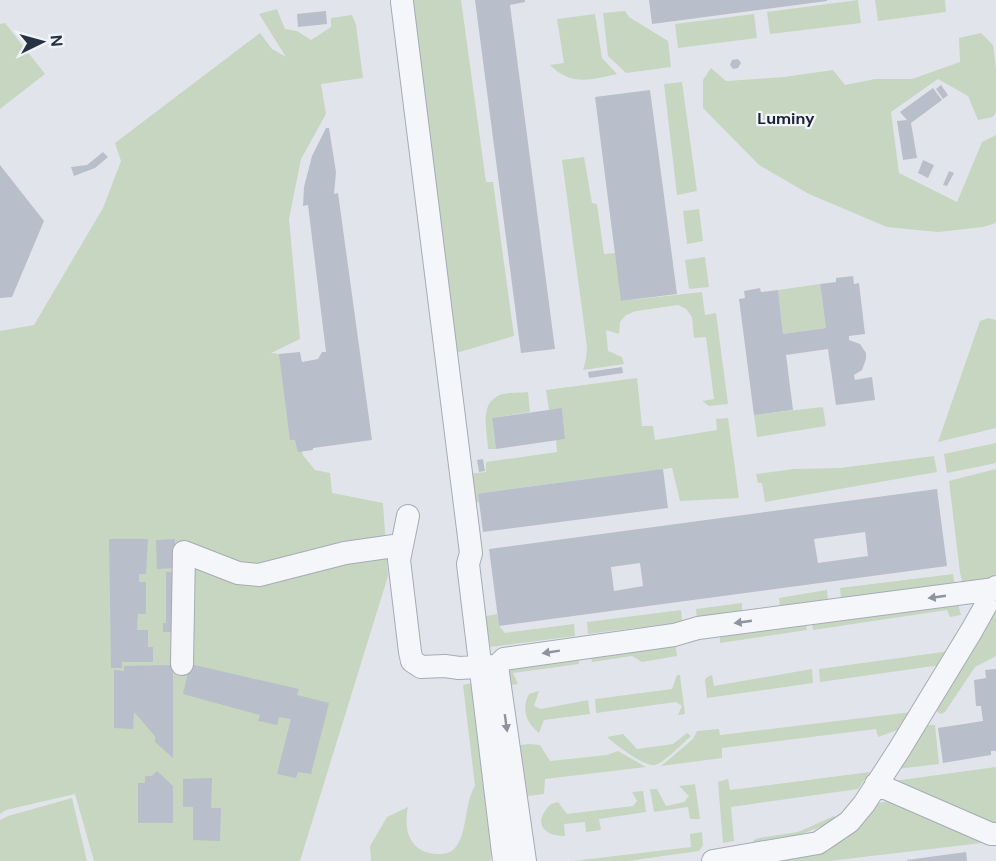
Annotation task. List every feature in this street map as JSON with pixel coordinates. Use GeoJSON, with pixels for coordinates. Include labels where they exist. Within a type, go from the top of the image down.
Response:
{"type":"FeatureCollection","features":[{"type":"Feature","properties":{"kind":"street"},"geometry":{"type":"LineString","coordinates":[[402,2],[471,553],[468,564],[525,861]]}},
{"type":"Feature","properties":{"kind":"street"},"geometry":{"type":"LineString","coordinates":[[408,516],[401,545],[399,576],[412,661],[421,667],[488,666],[504,659],[674,635],[698,628],[995,588]]}},
{"type":"Feature","properties":{"kind":"street"},"geometry":{"type":"LineString","coordinates":[[182,664],[183,552],[238,573],[260,575],[345,553],[401,545]]}},
{"type":"Feature","properties":{"kind":"street"},"geometry":{"type":"LineString","coordinates":[[713,861],[818,843],[849,822],[864,804],[966,641],[995,588]]}},
{"type":"Feature","properties":{"kind":"street"},"geometry":{"type":"LineString","coordinates":[[488,666],[504,861]]}},
{"type":"Feature","properties":{"kind":"street"},"geometry":{"type":"LineString","coordinates":[[876,784],[991,834],[996,834]]}},
{"type":"Feature","properties":{"kind":"green space"},"geometry":{"type":"Polygon","coordinates":[[[413,0],[461,0],[486,182],[493,182],[514,336],[456,353],[413,0]]]}},
{"type":"Feature","properties":{"kind":"green space"},"geometry":{"type":"Polygon","coordinates":[[[858,0],[861,23],[770,34],[767,12],[858,0]]]}},
{"type":"Feature","properties":{"kind":"green space"},"geometry":{"type":"Polygon","coordinates":[[[875,0],[945,0],[946,12],[878,21],[875,0]]]}},
{"type":"Feature","properties":{"kind":"green space"},"geometry":{"type":"Polygon","coordinates":[[[277,9],[285,29],[297,31],[311,40],[331,27],[331,18],[352,15],[356,25],[363,78],[321,84],[326,114],[301,159],[289,219],[300,339],[271,353],[286,355],[303,455],[315,470],[330,473],[332,493],[383,503],[388,576],[300,861],[94,861],[75,794],[6,810],[0,814],[0,331],[34,325],[103,208],[121,161],[115,143],[260,33],[272,49],[286,57],[259,14],[277,9]]]}},
{"type":"Feature","properties":{"kind":"green space"},"geometry":{"type":"Polygon","coordinates":[[[625,11],[629,17],[668,41],[671,67],[626,73],[608,56],[603,13],[625,11]]]}},
{"type":"Feature","properties":{"kind":"green space"},"geometry":{"type":"Polygon","coordinates":[[[595,14],[602,58],[617,74],[581,80],[565,76],[550,65],[564,63],[557,19],[595,14]]]}},
{"type":"Feature","properties":{"kind":"green space"},"geometry":{"type":"Polygon","coordinates":[[[754,14],[757,38],[678,48],[675,24],[754,14]]]}},
{"type":"Feature","properties":{"kind":"green space"},"geometry":{"type":"Polygon","coordinates":[[[5,23],[45,74],[0,109],[0,24],[5,23]]]}},
{"type":"Feature","properties":{"kind":"green space"},"geometry":{"type":"Polygon","coordinates":[[[981,33],[993,45],[996,69],[996,112],[993,117],[978,120],[968,96],[938,79],[891,112],[899,173],[957,202],[982,142],[996,135],[996,223],[983,227],[938,232],[887,227],[809,194],[759,165],[703,108],[703,80],[711,68],[726,81],[784,77],[833,70],[845,85],[875,79],[912,79],[960,62],[959,38],[981,33]]]}},
{"type":"Feature","properties":{"kind":"green space"},"geometry":{"type":"Polygon","coordinates":[[[682,82],[697,191],[677,195],[664,84],[682,82]]]}},
{"type":"Feature","properties":{"kind":"green space"},"geometry":{"type":"Polygon","coordinates":[[[584,157],[592,203],[597,204],[604,254],[615,253],[622,301],[702,292],[705,315],[716,313],[728,404],[709,406],[702,401],[714,399],[706,337],[694,338],[692,317],[686,309],[678,305],[636,311],[626,315],[620,322],[619,334],[606,330],[608,351],[622,357],[624,364],[583,370],[587,347],[562,160],[584,157]]]}},
{"type":"Feature","properties":{"kind":"green space"},"geometry":{"type":"Polygon","coordinates":[[[699,209],[703,241],[687,244],[683,211],[699,209]]]}},
{"type":"Feature","properties":{"kind":"green space"},"geometry":{"type":"Polygon","coordinates":[[[705,257],[709,287],[689,289],[685,260],[705,257]]]}},
{"type":"Feature","properties":{"kind":"green space"},"geometry":{"type":"Polygon","coordinates":[[[820,284],[826,328],[783,334],[778,290],[820,284]]]}},
{"type":"Feature","properties":{"kind":"green space"},"geometry":{"type":"Polygon","coordinates":[[[988,318],[996,320],[996,428],[938,442],[980,321],[988,318]]]}},
{"type":"Feature","properties":{"kind":"green space"},"geometry":{"type":"Polygon","coordinates":[[[637,378],[642,426],[653,426],[655,440],[717,430],[716,419],[728,418],[739,498],[680,501],[672,468],[482,493],[478,494],[479,502],[471,504],[468,474],[486,472],[486,462],[557,452],[556,440],[565,439],[562,409],[549,410],[546,390],[637,378]]]}},
{"type":"Feature","properties":{"kind":"green space"},"geometry":{"type":"Polygon","coordinates":[[[528,392],[530,412],[492,418],[496,449],[488,449],[486,417],[490,403],[503,394],[528,392]]]}},
{"type":"Feature","properties":{"kind":"green space"},"geometry":{"type":"Polygon","coordinates":[[[823,407],[826,426],[757,437],[754,415],[823,407]]]}},
{"type":"Feature","properties":{"kind":"green space"},"geometry":{"type":"Polygon","coordinates":[[[996,443],[996,463],[947,473],[944,454],[996,443]]]}},
{"type":"Feature","properties":{"kind":"green space"},"geometry":{"type":"Polygon","coordinates":[[[934,456],[937,472],[765,502],[762,483],[758,483],[756,474],[794,469],[840,468],[934,456]]]}},
{"type":"Feature","properties":{"kind":"green space"},"geometry":{"type":"Polygon","coordinates":[[[996,469],[996,574],[986,581],[963,584],[949,481],[996,469]]]}},
{"type":"Feature","properties":{"kind":"green space"},"geometry":{"type":"Polygon","coordinates":[[[953,574],[955,585],[841,599],[840,588],[953,574]]]}},
{"type":"Feature","properties":{"kind":"green space"},"geometry":{"type":"Polygon","coordinates":[[[827,590],[828,599],[780,606],[779,598],[827,590]]]}},
{"type":"Feature","properties":{"kind":"green space"},"geometry":{"type":"Polygon","coordinates":[[[742,603],[742,612],[697,619],[696,609],[742,603]]]}},
{"type":"Feature","properties":{"kind":"green space"},"geometry":{"type":"Polygon","coordinates":[[[958,603],[961,615],[950,617],[947,610],[813,630],[812,623],[958,603]]]}},
{"type":"Feature","properties":{"kind":"green space"},"geometry":{"type":"Polygon","coordinates":[[[681,610],[682,622],[588,634],[587,622],[681,610]]]}},
{"type":"Feature","properties":{"kind":"green space"},"geometry":{"type":"Polygon","coordinates":[[[996,611],[996,656],[975,667],[945,712],[941,714],[937,712],[938,707],[996,611]]]}},
{"type":"Feature","properties":{"kind":"green space"},"geometry":{"type":"Polygon","coordinates":[[[497,614],[499,626],[505,633],[574,624],[575,636],[490,647],[486,616],[497,614]]]}},
{"type":"Feature","properties":{"kind":"green space"},"geometry":{"type":"Polygon","coordinates":[[[806,625],[807,630],[720,643],[720,636],[806,625]]]}},
{"type":"Feature","properties":{"kind":"green space"},"geometry":{"type":"Polygon","coordinates":[[[675,643],[677,656],[642,662],[632,656],[592,662],[590,651],[675,643]]]}},
{"type":"Feature","properties":{"kind":"green space"},"geometry":{"type":"Polygon","coordinates":[[[950,651],[941,665],[820,682],[819,669],[950,651]]]}},
{"type":"Feature","properties":{"kind":"green space"},"geometry":{"type":"Polygon","coordinates":[[[577,653],[579,664],[513,673],[518,684],[505,686],[508,668],[577,653]]]}},
{"type":"Feature","properties":{"kind":"green space"},"geometry":{"type":"Polygon","coordinates":[[[812,669],[813,683],[707,698],[705,680],[712,675],[714,686],[812,669]]]}},
{"type":"Feature","properties":{"kind":"green space"},"geometry":{"type":"Polygon","coordinates":[[[677,675],[680,675],[685,714],[678,715],[682,706],[676,702],[596,713],[595,699],[672,689],[677,675]]]}},
{"type":"Feature","properties":{"kind":"green space"},"geometry":{"type":"Polygon","coordinates":[[[476,682],[492,852],[490,861],[371,861],[370,846],[387,817],[408,807],[408,832],[415,845],[421,850],[428,853],[445,853],[453,850],[459,842],[475,786],[463,685],[476,682]]]}},
{"type":"Feature","properties":{"kind":"green space"},"geometry":{"type":"Polygon","coordinates":[[[539,691],[534,706],[541,709],[588,700],[590,714],[544,720],[539,733],[528,720],[525,705],[529,694],[539,691]]]}},
{"type":"Feature","properties":{"kind":"green space"},"geometry":{"type":"Polygon","coordinates":[[[912,712],[900,729],[878,737],[876,729],[722,748],[722,758],[661,766],[693,739],[697,731],[719,729],[720,735],[912,712]]]}},
{"type":"Feature","properties":{"kind":"green space"},"geometry":{"type":"Polygon","coordinates":[[[924,725],[935,725],[939,764],[897,769],[924,725]]]}},
{"type":"Feature","properties":{"kind":"green space"},"geometry":{"type":"Polygon","coordinates":[[[687,733],[691,736],[655,765],[637,759],[607,737],[623,734],[637,749],[673,744],[687,733]]]}},
{"type":"Feature","properties":{"kind":"green space"},"geometry":{"type":"Polygon","coordinates":[[[540,745],[550,761],[607,755],[618,751],[646,767],[545,779],[544,794],[520,797],[513,746],[540,745]]]}},
{"type":"Feature","properties":{"kind":"green space"},"geometry":{"type":"Polygon","coordinates":[[[996,767],[996,826],[886,782],[996,767]]]}},
{"type":"Feature","properties":{"kind":"green space"},"geometry":{"type":"Polygon","coordinates":[[[870,772],[858,789],[731,807],[734,841],[723,843],[718,782],[728,779],[730,790],[870,772]]]}},
{"type":"Feature","properties":{"kind":"green space"},"geometry":{"type":"Polygon","coordinates":[[[695,784],[700,819],[690,819],[688,807],[654,812],[650,789],[657,789],[666,806],[684,802],[689,796],[679,786],[695,784]]]}},
{"type":"Feature","properties":{"kind":"green space"},"geometry":{"type":"Polygon","coordinates":[[[643,791],[646,812],[599,819],[601,830],[586,832],[585,822],[564,824],[565,836],[550,833],[542,826],[542,816],[551,804],[558,802],[567,814],[633,806],[637,801],[632,792],[643,791]]]}},
{"type":"Feature","properties":{"kind":"green space"},"geometry":{"type":"Polygon","coordinates":[[[72,798],[87,861],[0,861],[0,820],[72,798]]]}},
{"type":"Feature","properties":{"kind":"green space"},"geometry":{"type":"Polygon","coordinates":[[[888,801],[990,842],[829,861],[757,861],[870,811],[879,803],[888,801]]]}},
{"type":"Feature","properties":{"kind":"green space"},"geometry":{"type":"Polygon","coordinates":[[[834,816],[836,819],[805,833],[753,843],[759,838],[798,832],[834,816]]]}},
{"type":"Feature","properties":{"kind":"green space"},"geometry":{"type":"Polygon","coordinates":[[[702,832],[703,845],[699,851],[628,861],[573,861],[691,847],[690,834],[702,832]]]}},
{"type":"Feature","properties":{"kind":"building"},"geometry":{"type":"Polygon","coordinates":[[[475,0],[525,0],[525,2],[510,5],[555,349],[521,353],[475,0]]]}},
{"type":"Feature","properties":{"kind":"building"},"geometry":{"type":"Polygon","coordinates":[[[649,0],[827,0],[827,1],[652,24],[649,0]]]}},
{"type":"Feature","properties":{"kind":"building"},"geometry":{"type":"Polygon","coordinates":[[[326,11],[327,24],[298,27],[297,14],[326,11]]]}},
{"type":"Feature","properties":{"kind":"building"},"geometry":{"type":"Polygon","coordinates":[[[738,59],[741,63],[738,68],[733,69],[730,65],[732,60],[738,59]]]}},
{"type":"Feature","properties":{"kind":"building"},"geometry":{"type":"Polygon","coordinates":[[[941,85],[948,95],[943,99],[936,89],[941,85]]]}},
{"type":"Feature","properties":{"kind":"building"},"geometry":{"type":"Polygon","coordinates":[[[933,88],[942,100],[911,123],[917,158],[903,160],[897,121],[907,120],[900,112],[933,88]]]}},
{"type":"Feature","properties":{"kind":"building"},"geometry":{"type":"Polygon","coordinates":[[[650,90],[677,294],[621,301],[595,97],[650,90]]]}},
{"type":"Feature","properties":{"kind":"building"},"geometry":{"type":"Polygon","coordinates":[[[326,128],[329,128],[336,172],[334,194],[338,193],[372,440],[298,452],[295,440],[290,440],[279,354],[300,352],[302,362],[318,359],[322,352],[326,352],[308,205],[303,206],[304,187],[312,156],[326,128]]]}},
{"type":"Feature","properties":{"kind":"building"},"geometry":{"type":"Polygon","coordinates":[[[103,152],[108,157],[95,168],[74,176],[71,167],[87,165],[103,152]]]}},
{"type":"Feature","properties":{"kind":"building"},"geometry":{"type":"Polygon","coordinates":[[[923,160],[934,165],[928,178],[918,173],[923,160]]]}},
{"type":"Feature","properties":{"kind":"building"},"geometry":{"type":"Polygon","coordinates":[[[0,165],[44,221],[12,297],[0,298],[0,165]]]}},
{"type":"Feature","properties":{"kind":"building"},"geometry":{"type":"Polygon","coordinates":[[[949,171],[954,173],[947,186],[943,185],[949,171]]]}},
{"type":"Feature","properties":{"kind":"building"},"geometry":{"type":"Polygon","coordinates":[[[853,276],[854,284],[859,283],[865,334],[849,336],[849,340],[860,344],[866,353],[862,370],[854,375],[855,380],[872,377],[875,400],[836,405],[828,349],[786,355],[793,410],[754,415],[739,299],[745,298],[744,291],[760,288],[761,292],[778,290],[783,334],[826,328],[820,284],[836,282],[836,278],[853,276]]]}},
{"type":"Feature","properties":{"kind":"building"},"geometry":{"type":"Polygon","coordinates":[[[622,367],[623,373],[589,378],[588,372],[622,367]]]}},
{"type":"Feature","properties":{"kind":"building"},"geometry":{"type":"Polygon","coordinates":[[[562,408],[565,439],[496,449],[492,418],[562,408]]]}},
{"type":"Feature","properties":{"kind":"building"},"geometry":{"type":"Polygon","coordinates":[[[483,459],[485,471],[479,472],[477,460],[483,459]]]}},
{"type":"Feature","properties":{"kind":"building"},"geometry":{"type":"Polygon","coordinates":[[[663,469],[668,508],[483,532],[478,494],[663,469]]]}},
{"type":"Feature","properties":{"kind":"building"},"geometry":{"type":"Polygon","coordinates":[[[937,489],[947,566],[499,626],[489,549],[937,489]],[[865,532],[814,539],[818,563],[868,556],[865,532]],[[640,563],[611,567],[614,591],[643,586],[640,563]]]}},
{"type":"Feature","properties":{"kind":"building"},"geometry":{"type":"Polygon","coordinates":[[[109,539],[148,539],[146,574],[139,574],[139,582],[146,582],[146,614],[138,614],[137,630],[148,630],[148,647],[153,647],[153,662],[122,662],[122,668],[111,668],[109,539]]]}},
{"type":"Feature","properties":{"kind":"building"},"geometry":{"type":"Polygon","coordinates":[[[175,539],[175,568],[157,569],[156,540],[175,539]]]}},
{"type":"Feature","properties":{"kind":"building"},"geometry":{"type":"Polygon","coordinates":[[[166,572],[174,572],[174,632],[163,632],[163,623],[166,623],[166,572]]]}},
{"type":"Feature","properties":{"kind":"building"},"geometry":{"type":"Polygon","coordinates":[[[190,664],[299,689],[297,695],[329,703],[311,774],[298,772],[296,778],[277,774],[291,719],[279,717],[277,725],[258,721],[260,715],[183,694],[190,664]]]}},
{"type":"Feature","properties":{"kind":"building"},"geometry":{"type":"Polygon","coordinates":[[[173,665],[173,758],[155,742],[155,736],[134,712],[133,729],[114,728],[114,670],[124,671],[124,666],[173,665]]]}},
{"type":"Feature","properties":{"kind":"building"},"geometry":{"type":"Polygon","coordinates":[[[996,669],[996,751],[991,751],[991,755],[943,763],[938,728],[983,721],[981,706],[976,706],[974,680],[986,678],[985,670],[996,669]]]}},
{"type":"Feature","properties":{"kind":"building"},"geometry":{"type":"Polygon","coordinates":[[[157,771],[173,786],[173,823],[138,823],[138,783],[145,783],[145,776],[152,776],[157,771]]]}},
{"type":"Feature","properties":{"kind":"building"},"geometry":{"type":"Polygon","coordinates":[[[212,778],[211,808],[221,808],[220,841],[193,840],[193,807],[183,807],[183,779],[212,778]]]}},
{"type":"Feature","properties":{"kind":"building"},"geometry":{"type":"Polygon","coordinates":[[[966,852],[967,861],[907,861],[907,860],[966,852]]]}},
{"type":"Feature","properties":{"kind":"district","name":"Luminy"},"geometry":{"type":"Point","coordinates":[786,118]}}]}
